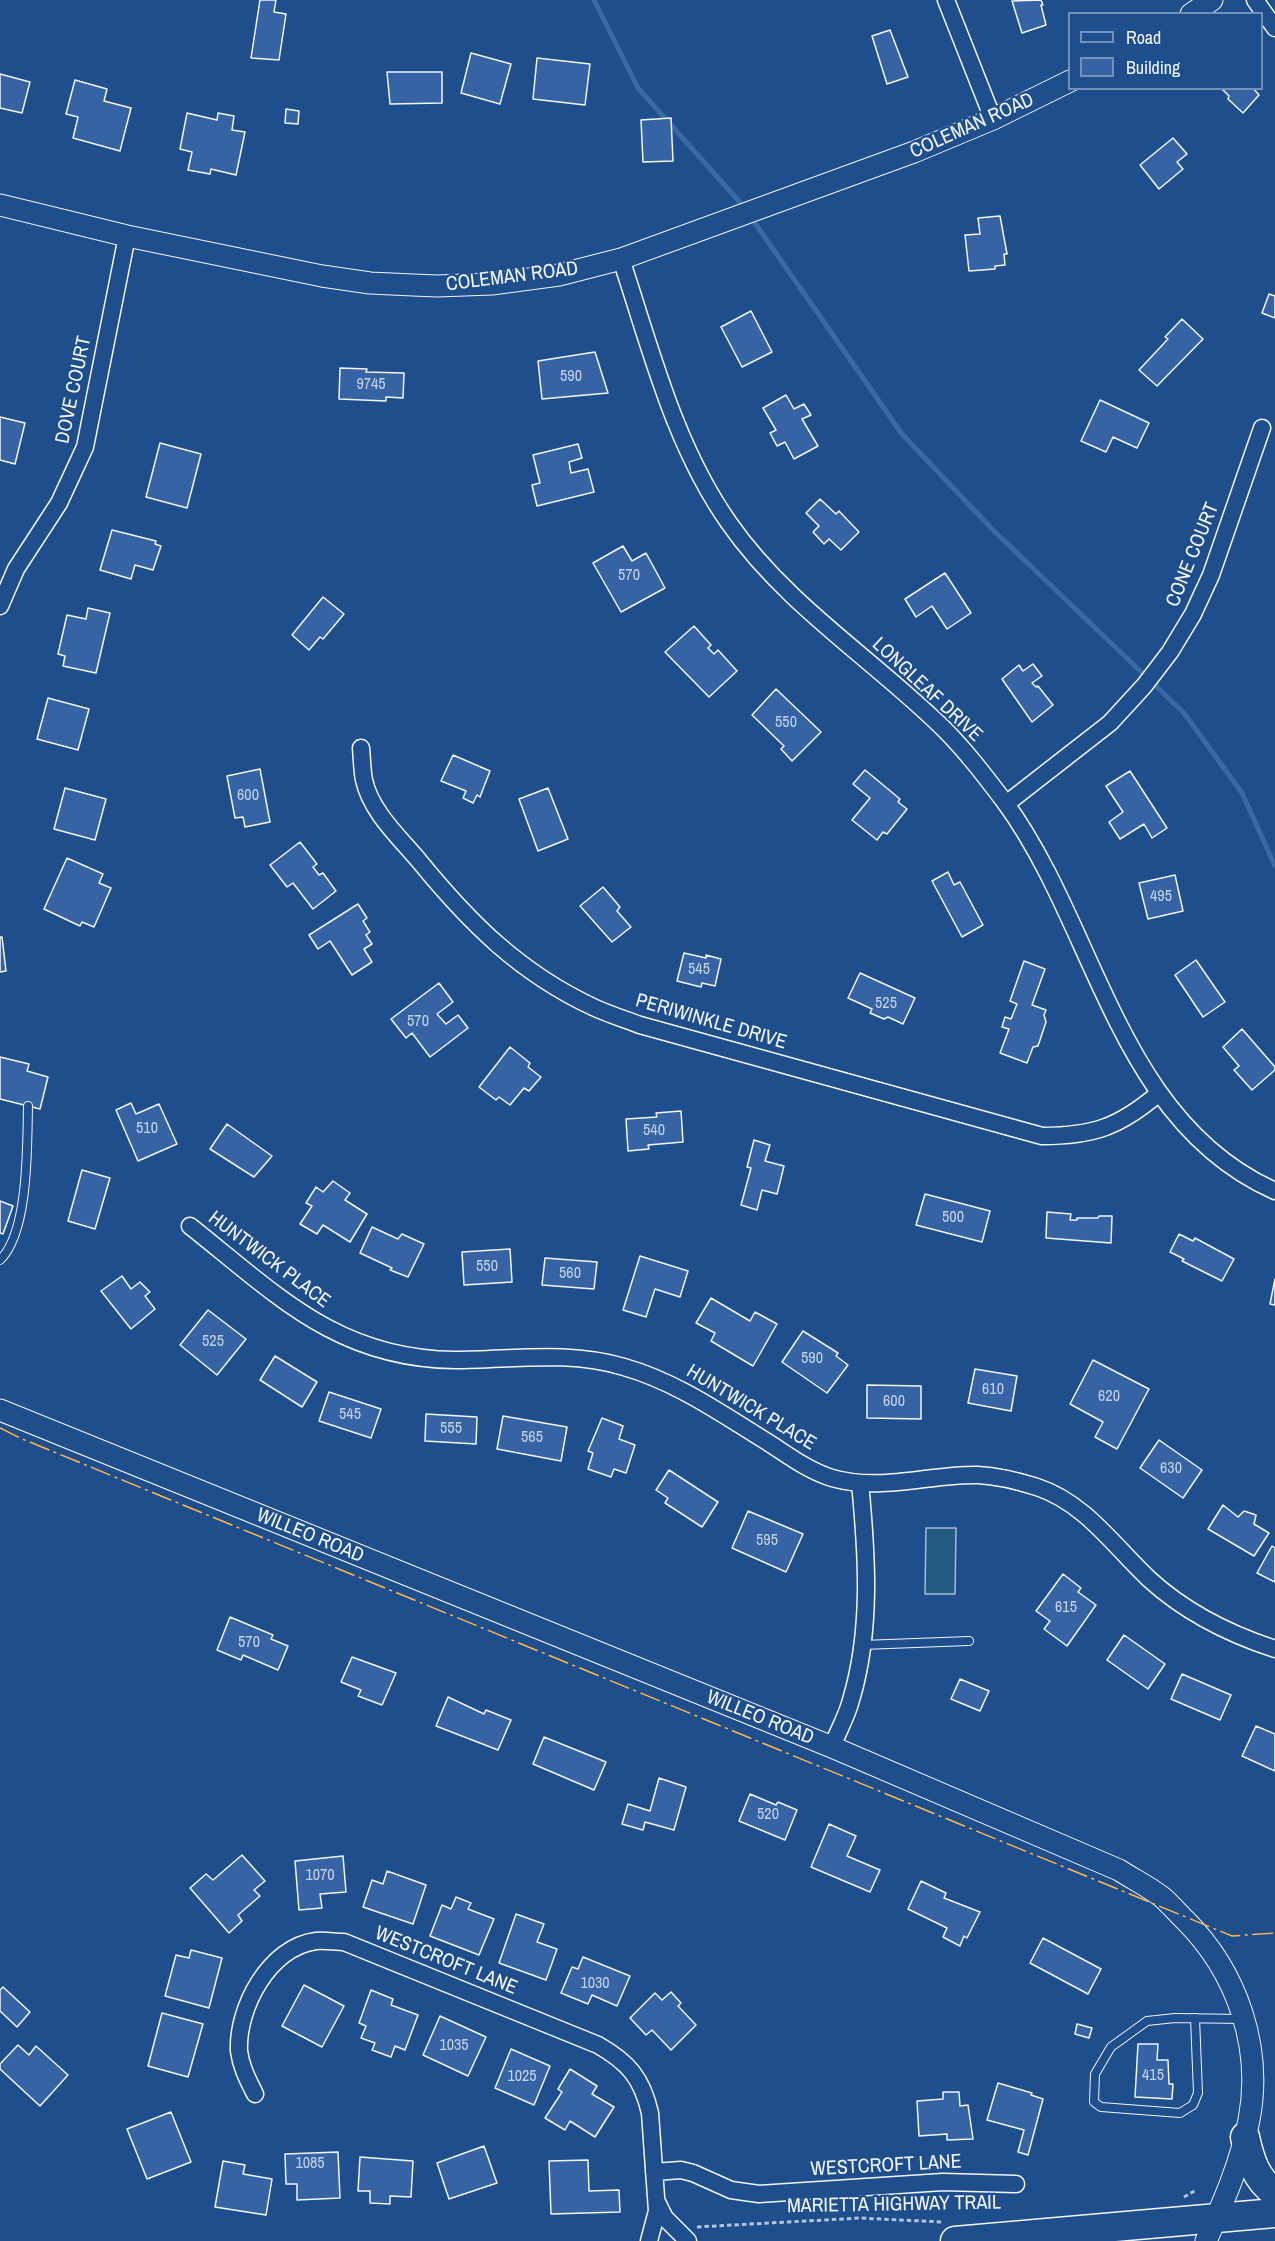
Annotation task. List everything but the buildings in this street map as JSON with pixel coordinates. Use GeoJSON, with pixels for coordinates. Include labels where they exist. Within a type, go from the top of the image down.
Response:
{"type":"FeatureCollection","features":[{"type":"Feature","properties":{"kind":"highway"},"geometry":{"type":"LineString","coordinates":[[1245,2137],[1256,2174],[1264,2185],[1275,2193]]}},
{"type":"Feature","properties":{"kind":"highway"},"geometry":{"type":"LineString","coordinates":[[950,2232],[1211,2230],[1275,2213]]}},
{"type":"Feature","properties":{"kind":"street"},"geometry":{"type":"LineString","coordinates":[[946,0],[993,119]]}},
{"type":"Feature","properties":{"kind":"street"},"geometry":{"type":"LineString","coordinates":[[1194,12],[1212,0]]}},
{"type":"Feature","properties":{"kind":"street"},"geometry":{"type":"LineString","coordinates":[[1255,0],[1275,28]]}},
{"type":"Feature","properties":{"kind":"street","name":"COLEMAN ROAD"},"geometry":{"type":"LineString","coordinates":[[0,206],[127,236],[295,271],[370,283],[492,284],[559,275],[621,259],[903,156],[993,119],[1068,82]]}},
{"type":"Feature","properties":{"kind":"street","name":"DOVE COURT"},"geometry":{"type":"LineString","coordinates":[[0,606],[16,569],[59,503],[85,447],[127,236]]}},
{"type":"Feature","properties":{"kind":"street","name":"LONGLEAF DRIVE"},"geometry":{"type":"LineString","coordinates":[[621,259],[678,432],[703,483],[729,524],[759,562],[787,591],[943,729],[976,764],[1006,804],[1044,867],[1133,1052],[1158,1094],[1188,1130],[1224,1160],[1275,1191]]}},
{"type":"Feature","properties":{"kind":"street","name":"CONE COURT"},"geometry":{"type":"LineString","coordinates":[[1006,804],[1110,723],[1144,686],[1170,652],[1193,614],[1211,575],[1262,428]]}},
{"type":"Feature","properties":{"kind":"street","name":"PERIWINKLE DRIVE"},"geometry":{"type":"LineString","coordinates":[[361,748],[364,782],[377,810],[450,899],[474,925],[513,958],[549,983],[593,1007],[640,1025],[1042,1136],[1072,1136],[1105,1129],[1137,1112],[1158,1094]]}},
{"type":"Feature","properties":{"kind":"street","name":"HUNTWICK PLACE"},"geometry":{"type":"LineString","coordinates":[[190,1226],[298,1312],[354,1342],[389,1352],[424,1358],[456,1360],[556,1355],[592,1359],[656,1377],[688,1393],[809,1468],[832,1478],[860,1484],[885,1484],[977,1475],[1011,1479],[1041,1489],[1066,1501],[1089,1517],[1150,1580],[1187,1610],[1239,1637],[1275,1649]]}},
{"type":"Feature","properties":{"kind":"street","name":"WILLEO ROAD"},"geometry":{"type":"LineString","coordinates":[[0,1410],[832,1747],[1119,1870],[1163,1898],[1200,1936],[1221,1966],[1237,1998],[1250,2043],[1251,2108],[1245,2137],[1211,2230]]}},
{"type":"Feature","properties":{"kind":"street"},"geometry":{"type":"LineString","coordinates":[[832,1747],[851,1701],[862,1645],[866,1590],[860,1484]]}},
{"type":"Feature","properties":{"kind":"street","name":"WESTCROFT LANE"},"geometry":{"type":"LineString","coordinates":[[255,2094],[242,2067],[239,2049],[241,2023],[257,1984],[276,1960],[298,1947],[316,1941],[344,1942],[598,2045],[615,2054],[628,2066],[638,2079],[650,2112],[657,2202],[655,2226],[650,2241]]}},
{"type":"Feature","properties":{"kind":"street","name":"WESTCROFT LANE"},"geometry":{"type":"LineString","coordinates":[[654,2172],[681,2170],[693,2172],[731,2190],[759,2194],[943,2182],[1016,2184]]}},
{"type":"Feature","properties":{"kind":"street","name":"WESTCROFT LANE"},"geometry":{"type":"LineString","coordinates":[[657,2202],[665,2218],[683,2237]]}},
{"type":"Feature","properties":{"kind":"lane"},"geometry":{"type":"LineString","coordinates":[[0,1260],[13,1242],[18,1226],[27,1154],[28,1106]]}},
{"type":"Feature","properties":{"kind":"lane"},"geometry":{"type":"LineString","coordinates":[[862,1645],[969,1641]]}},
{"type":"Feature","properties":{"kind":"lane"},"geometry":{"type":"LineString","coordinates":[[1195,2018],[1198,2093],[1193,2105],[1180,2113],[1101,2107],[1095,2102],[1095,2074],[1112,2047],[1147,2022],[1175,2018],[1195,2018],[1244,2019]]}},
{"type":"Feature","properties":{"kind":"path"},"geometry":{"type":"LineString","coordinates":[[1174,2198],[1185,2196],[1196,2190]]}},
{"type":"Feature","properties":{"kind":"path","name":"MARIETTA HIGHWAY TRAIL"},"geometry":{"type":"LineString","coordinates":[[683,2237],[691,2227],[860,2218],[950,2232]]}},
{"type":"Feature","properties":{"kind":"shaded area"},"geometry":{"type":"Polygon","coordinates":[[[926,1528],[956,1528],[955,1594],[925,1594],[926,1528]]]}},
{"type":"Feature","properties":{"kind":"waterway"},"geometry":{"type":"LineString","coordinates":[[594,0],[638,88],[745,208]]}},
{"type":"Feature","properties":{"kind":"waterway"},"geometry":{"type":"LineString","coordinates":[[750,216],[902,434],[993,530],[1184,713],[1242,793],[1275,866]]}},
{"type":"Feature","properties":{"kind":"power"},"geometry":{"type":"LineString","coordinates":[[0,1428],[1232,1936],[1275,1933]]}}]}
